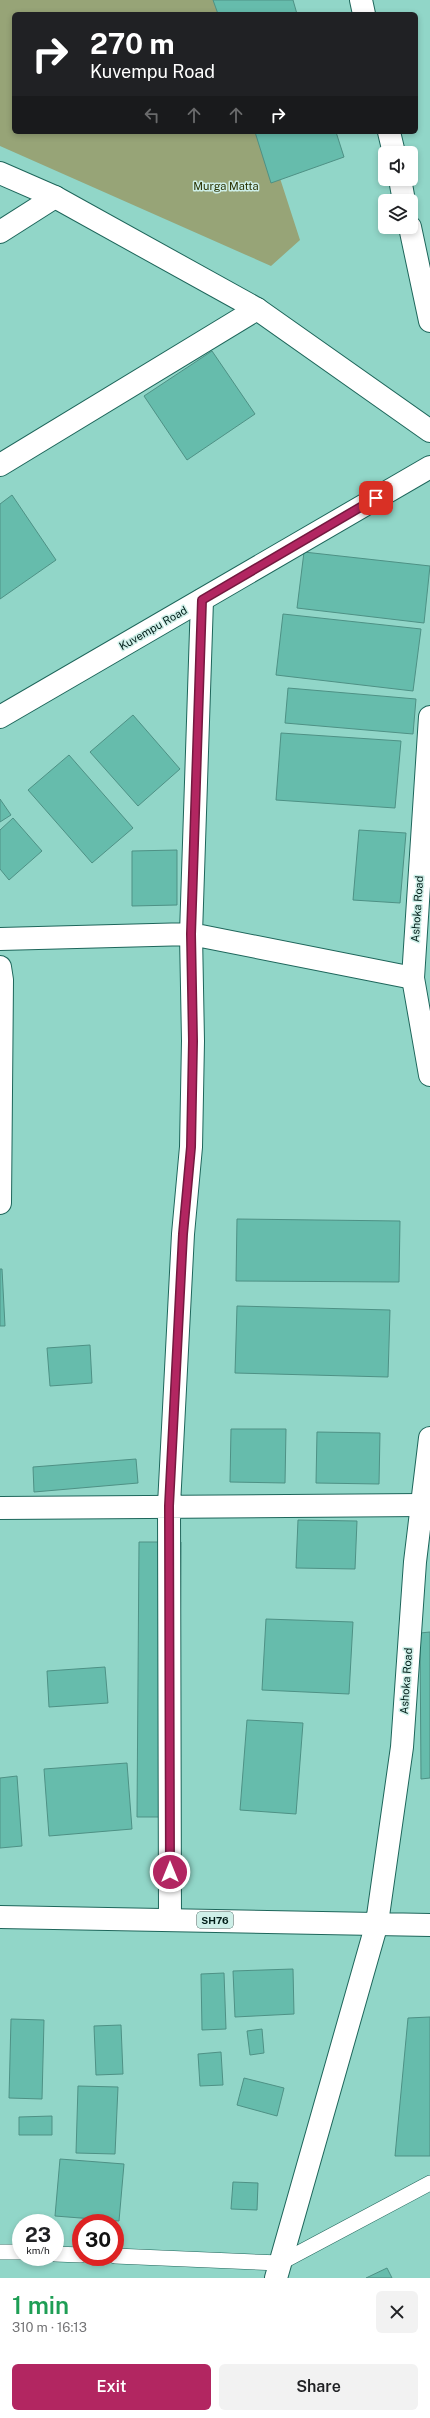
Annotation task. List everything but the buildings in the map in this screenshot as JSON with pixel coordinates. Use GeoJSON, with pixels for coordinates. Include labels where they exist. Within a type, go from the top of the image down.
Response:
{"type":"FeatureCollection","features":[{"type":"Feature","properties":{"kind":"street"},"geometry":{"type":"LineString","coordinates":[[361,0],[364,12]]}},
{"type":"Feature","properties":{"kind":"street"},"geometry":{"type":"LineString","coordinates":[[390,134],[393,146]]}},
{"type":"Feature","properties":{"kind":"street"},"geometry":{"type":"LineString","coordinates":[[0,173],[55,197],[256,309],[430,431]]}},
{"type":"Feature","properties":{"kind":"street"},"geometry":{"type":"LineString","coordinates":[[0,232],[55,197]]}},
{"type":"Feature","properties":{"kind":"street"},"geometry":{"type":"LineString","coordinates":[[411,234],[430,321]]}},
{"type":"Feature","properties":{"kind":"street"},"geometry":{"type":"LineString","coordinates":[[0,465],[256,309]]}},
{"type":"Feature","properties":{"kind":"street","name":"Kuvempu Road"},"geometry":{"type":"LineString","coordinates":[[0,717],[430,467]]}},
{"type":"Feature","properties":{"kind":"street"},"geometry":{"type":"LineString","coordinates":[[170,1920],[169,1506],[183,1234],[191,1147],[193,1041],[191,934],[202,600]]}},
{"type":"Feature","properties":{"kind":"street","name":"Ashoka Road"},"geometry":{"type":"LineString","coordinates":[[430,717],[413,978],[430,1075]]}},
{"type":"Feature","properties":{"kind":"street"},"geometry":{"type":"LineString","coordinates":[[0,939],[191,934],[413,978]]}},
{"type":"Feature","properties":{"kind":"street"},"geometry":{"type":"LineString","coordinates":[[0,967],[2,980],[0,1203]]}},
{"type":"Feature","properties":{"kind":"street","name":"Ashoka Road"},"geometry":{"type":"LineString","coordinates":[[278,2271],[377,1923],[402,1747],[415,1562],[430,1438]]}},
{"type":"Feature","properties":{"kind":"street"},"geometry":{"type":"LineString","coordinates":[[0,1508],[422,1504]]}},
{"type":"Feature","properties":{"kind":"street","name":"SH76"},"geometry":{"type":"LineString","coordinates":[[0,1917],[430,1925]]}},
{"type":"Feature","properties":{"kind":"lane"},"geometry":{"type":"LineString","coordinates":[[124,2257],[278,2271],[430,2183]]}},
{"type":"Feature","properties":{"kind":"lane"},"geometry":{"type":"LineString","coordinates":[[0,2252],[12,2252]]}},
{"type":"Feature","properties":{"kind":"green space","name":"Murga Matta"},"geometry":{"type":"Polygon","coordinates":[[[0,0],[221,0],[225,12],[12,12],[12,134],[266,134],[300,240],[271,266],[0,146],[0,0]]]}},
{"type":"Feature","properties":{"kind":"route"},"geometry":{"type":"LineString","coordinates":[[170,1872],[169,1506],[183,1234],[191,1147],[193,1041],[191,934],[202,600],[376,498]]}}]}
